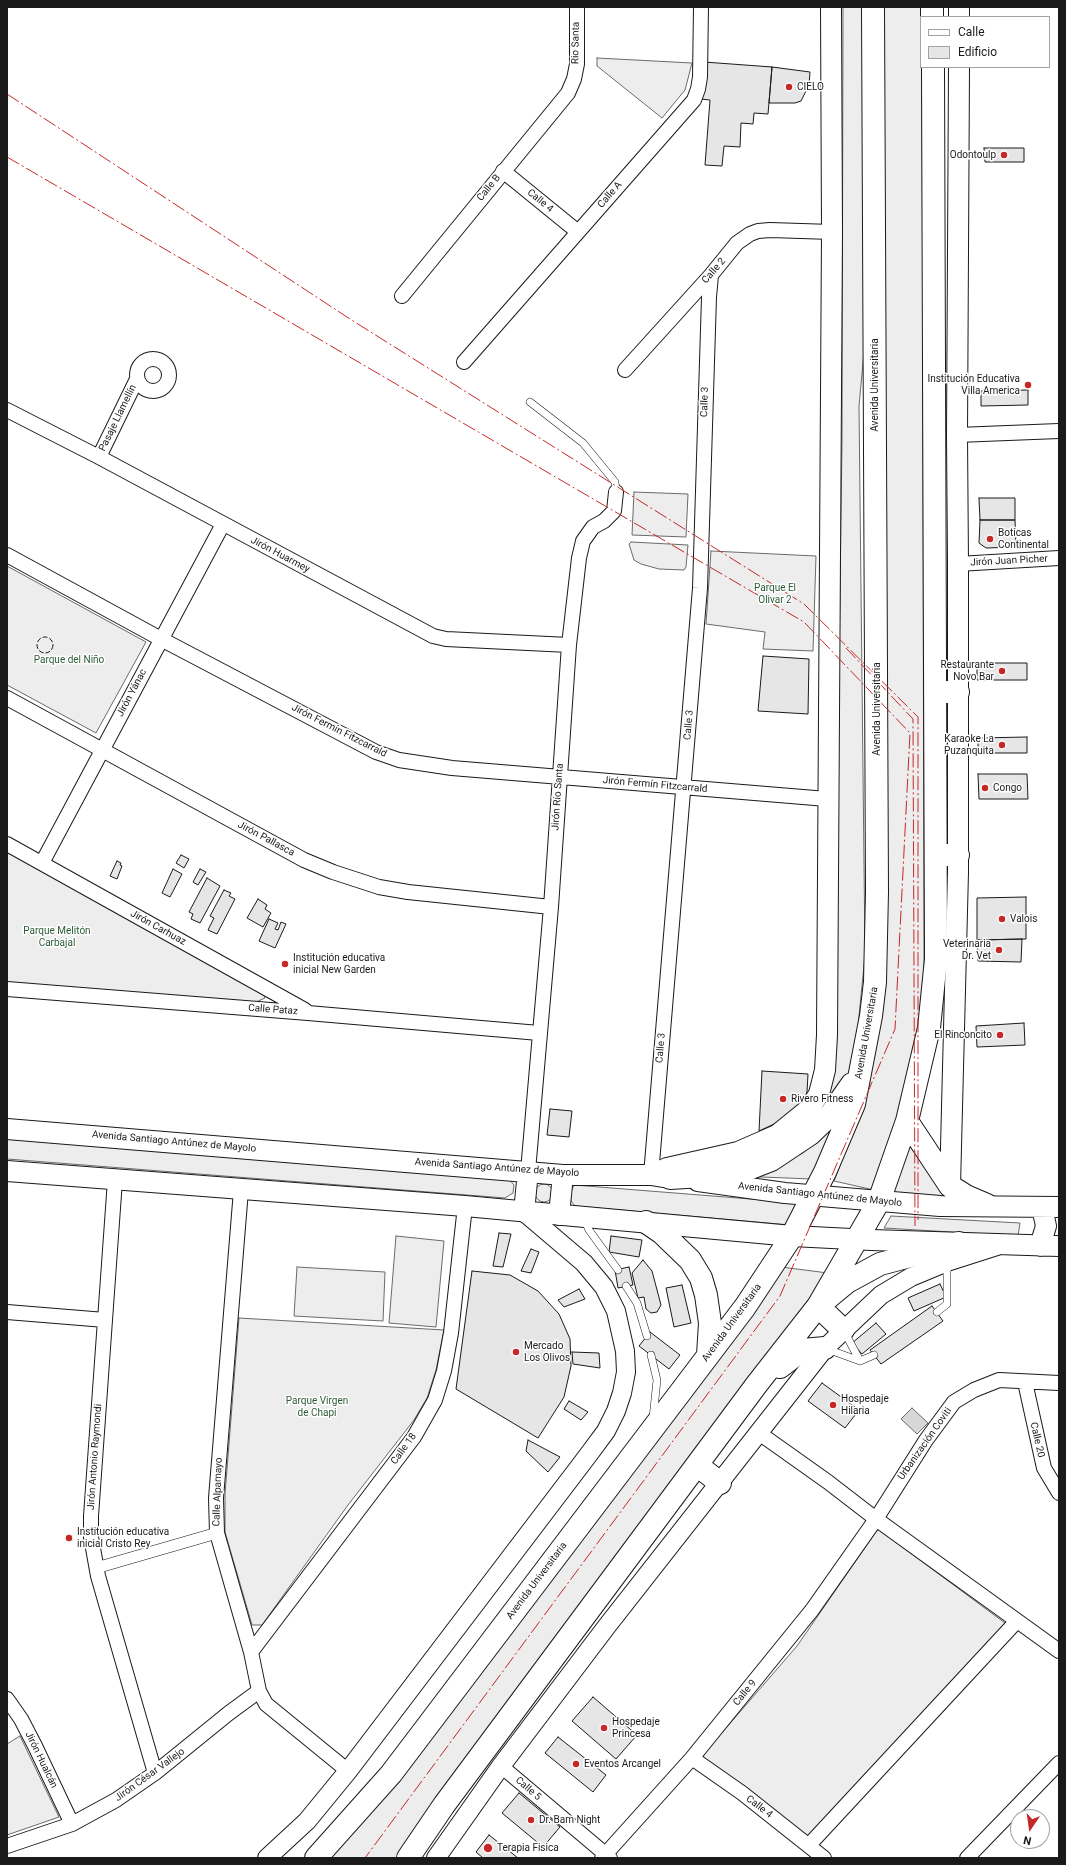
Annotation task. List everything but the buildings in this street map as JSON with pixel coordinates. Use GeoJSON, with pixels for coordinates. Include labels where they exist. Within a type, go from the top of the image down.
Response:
{"type":"FeatureCollection","features":[{"type":"Feature","properties":{"kind":"main road"},"geometry":{"type":"LineString","coordinates":[[660,1176],[667,1168],[738,1152],[777,1135],[809,1109],[819,1094],[825,1070],[827,1035],[827,799],[832,232],[831,7]]}},
{"type":"Feature","properties":{"kind":"main road","name":"Avenida Universitaria"},"geometry":{"type":"LineString","coordinates":[[316,1858],[391,1774],[745,1307],[792,1236],[814,1195],[854,1104],[871,1016],[875,982],[878,892],[874,7]]}},
{"type":"Feature","properties":{"kind":"main road"},"geometry":{"type":"LineString","coordinates":[[408,1858],[444,1805],[757,1384],[818,1306],[879,1201],[907,1120],[922,1061],[931,1014],[936,959],[933,68]]}},
{"type":"Feature","properties":{"kind":"main road"},"geometry":{"type":"LineString","coordinates":[[950,1186],[958,855],[957,436],[959,68]]}},
{"type":"Feature","properties":{"kind":"main road"},"geometry":{"type":"LineString","coordinates":[[936,692],[958,692]]}},
{"type":"Feature","properties":{"kind":"main road"},"geometry":{"type":"LineString","coordinates":[[936,856],[958,855]]}},
{"type":"Feature","properties":{"kind":"main road"},"geometry":{"type":"LineString","coordinates":[[660,1176],[720,1175],[771,1160],[810,1134],[831,1114],[860,1071]]}},
{"type":"Feature","properties":{"kind":"main road"},"geometry":{"type":"LineString","coordinates":[[907,1120],[950,1186],[966,1196],[987,1205]]}},
{"type":"Feature","properties":{"kind":"main road","name":"Avenida Santiago Antúnez de Mayolo"},"geometry":{"type":"LineString","coordinates":[[7,1129],[563,1174],[660,1176],[814,1195],[940,1206],[987,1205],[1050,1207]]}},
{"type":"Feature","properties":{"kind":"main road"},"geometry":{"type":"LineString","coordinates":[[7,1171],[464,1206],[792,1236],[1001,1245],[1050,1246],[1046,1226],[1050,1207]]}},
{"type":"Feature","properties":{"kind":"main road"},"geometry":{"type":"LineString","coordinates":[[524,1212],[528,1171]]}},
{"type":"Feature","properties":{"kind":"main road"},"geometry":{"type":"LineString","coordinates":[[559,1215],[563,1174]]}},
{"type":"Feature","properties":{"kind":"main road"},"geometry":{"type":"LineString","coordinates":[[646,1222],[662,1232],[690,1260],[701,1278],[706,1295],[710,1323],[708,1355]]}},
{"type":"Feature","properties":{"kind":"main road"},"geometry":{"type":"LineString","coordinates":[[818,1306],[847,1282],[880,1264],[959,1243]]}},
{"type":"Feature","properties":{"kind":"main road"},"geometry":{"type":"LineString","coordinates":[[818,1306],[843,1330]]}},
{"type":"Feature","properties":{"kind":"main road"},"geometry":{"type":"LineString","coordinates":[[757,1384],[802,1350],[825,1348]]}},
{"type":"Feature","properties":{"kind":"main road"},"geometry":{"type":"LineString","coordinates":[[697,1465],[720,1483]]}},
{"type":"Feature","properties":{"kind":"street","name":"Rio Santa"},"geometry":{"type":"LineString","coordinates":[[574,79],[577,64],[577,7]]}},
{"type":"Feature","properties":{"kind":"street","name":"Calle A"},"geometry":{"type":"LineString","coordinates":[[464,362],[694,100],[700,77],[701,7]]}},
{"type":"Feature","properties":{"kind":"street","name":"Calle B"},"geometry":{"type":"LineString","coordinates":[[402,296],[568,93],[574,79]]}},
{"type":"Feature","properties":{"kind":"street","name":"Calle 4"},"geometry":{"type":"LineString","coordinates":[[503,171],[578,232]]}},
{"type":"Feature","properties":{"kind":"street","name":"Calle 2"},"geometry":{"type":"LineString","coordinates":[[625,370],[711,275],[737,243],[758,231],[832,232]]}},
{"type":"Feature","properties":{"kind":"street","name":"Calle 3"},"geometry":{"type":"LineString","coordinates":[[660,1176],[684,787],[700,588],[708,305],[711,275]]}},
{"type":"Feature","properties":{"kind":"street","name":"Pasaje Llamellín"},"geometry":{"type":"LineString","coordinates":[[99,457],[137,379]]}},
{"type":"Feature","properties":{"kind":"street","name":"Jirón Huarmey"},"geometry":{"type":"LineString","coordinates":[[7,410],[99,457],[433,636],[446,639],[569,645]]}},
{"type":"Feature","properties":{"kind":"street"},"geometry":{"type":"LineString","coordinates":[[957,436],[1059,431]]}},
{"type":"Feature","properties":{"kind":"street","name":"Jirón Río Santa"},"geometry":{"type":"LineString","coordinates":[[528,1171],[550,907],[569,645],[583,541],[593,527],[604,521],[614,511],[616,492]]}},
{"type":"Feature","properties":{"kind":"street","name":"Jirón Yánac"},"geometry":{"type":"LineString","coordinates":[[42,863],[101,750],[224,524]]}},
{"type":"Feature","properties":{"kind":"street","name":"Jirón Fermín Fitzcarrald"},"geometry":{"type":"LineString","coordinates":[[7,555],[161,639],[376,752],[399,760],[452,768],[559,778],[827,799]]}},
{"type":"Feature","properties":{"kind":"street","name":"Jirón Juan Picher"},"geometry":{"type":"LineString","coordinates":[[958,564],[1059,558]]}},
{"type":"Feature","properties":{"kind":"street","name":"Jirón Pallasca"},"geometry":{"type":"LineString","coordinates":[[7,698],[304,860],[340,875],[379,887],[408,892],[550,907]]}},
{"type":"Feature","properties":{"kind":"street","name":"Jirón Carhuaz"},"geometry":{"type":"LineString","coordinates":[[7,844],[308,1012]]}},
{"type":"Feature","properties":{"kind":"street","name":"Calle Pataz"},"geometry":{"type":"LineString","coordinates":[[7,989],[308,1012],[539,1033]]}},
{"type":"Feature","properties":{"kind":"street","name":"Jirón Antonio Raymondi"},"geometry":{"type":"LineString","coordinates":[[115,1180],[91,1516],[91,1537],[96,1568],[155,1773]]}},
{"type":"Feature","properties":{"kind":"street","name":"Calle Alpamayo"},"geometry":{"type":"LineString","coordinates":[[241,1190],[216,1498],[217,1533],[251,1652],[259,1691],[266,1704],[348,1771]]}},
{"type":"Feature","properties":{"kind":"street","name":"Calle 18"},"geometry":{"type":"LineString","coordinates":[[251,1652],[414,1437],[435,1400],[444,1371],[451,1337],[464,1206]]}},
{"type":"Feature","properties":{"kind":"street"},"geometry":{"type":"LineString","coordinates":[[267,1858],[307,1821],[348,1771],[606,1431],[622,1393],[626,1372],[625,1351],[616,1311],[604,1287],[584,1262],[524,1212]]}},
{"type":"Feature","properties":{"kind":"street"},"geometry":{"type":"LineString","coordinates":[[436,1858],[501,1766],[607,1626],[825,1348],[881,1295],[911,1277],[947,1262],[1001,1245]]}},
{"type":"Feature","properties":{"kind":"street"},"geometry":{"type":"LineString","coordinates":[[7,1312],[105,1320]]}},
{"type":"Feature","properties":{"kind":"street","name":"Urbanización Coviti"},"geometry":{"type":"LineString","coordinates":[[876,1519],[926,1440],[954,1402],[974,1390],[999,1380],[1059,1383]]}},
{"type":"Feature","properties":{"kind":"street","name":"Calle 20"},"geometry":{"type":"LineString","coordinates":[[1025,1382],[1044,1468],[1059,1494]]}},
{"type":"Feature","properties":{"kind":"street"},"geometry":{"type":"LineString","coordinates":[[758,1433],[828,1482],[1016,1622],[1059,1651]]}},
{"type":"Feature","properties":{"kind":"street","name":"Calle 9"},"geometry":{"type":"LineString","coordinates":[[605,1857],[692,1758],[812,1610],[876,1519]]}},
{"type":"Feature","properties":{"kind":"street"},"geometry":{"type":"LineString","coordinates":[[96,1568],[217,1533]]}},
{"type":"Feature","properties":{"kind":"street"},"geometry":{"type":"LineString","coordinates":[[809,1846],[1016,1622]]}},
{"type":"Feature","properties":{"kind":"street","name":"Jirón César Vallejo"},"geometry":{"type":"LineString","coordinates":[[7,1846],[72,1824],[116,1800],[155,1773],[229,1713],[259,1691]]}},
{"type":"Feature","properties":{"kind":"street","name":"Jirón Hualcán"},"geometry":{"type":"LineString","coordinates":[[7,1699],[21,1719],[72,1824]]}},
{"type":"Feature","properties":{"kind":"street","name":"Calle 4"},"geometry":{"type":"LineString","coordinates":[[692,1758],[824,1858]]}},
{"type":"Feature","properties":{"kind":"street"},"geometry":{"type":"LineString","coordinates":[[967,1858],[1059,1764]]}},
{"type":"Feature","properties":{"kind":"street","name":"Calle 5"},"geometry":{"type":"LineString","coordinates":[[501,1766],[605,1857]]}},
{"type":"Feature","properties":{"kind":"lane"},"geometry":{"type":"LineString","coordinates":[[530,402],[583,444],[615,482],[616,492]]}},
{"type":"Feature","properties":{"kind":"lane"},"geometry":{"type":"LineString","coordinates":[[583,1217],[589,1230],[618,1270]]}},
{"type":"Feature","properties":{"kind":"lane"},"geometry":{"type":"LineString","coordinates":[[937,1312],[947,1304],[947,1262]]}},
{"type":"Feature","properties":{"kind":"lane"},"geometry":{"type":"LineString","coordinates":[[626,1286],[637,1303],[647,1336]]}},
{"type":"Feature","properties":{"kind":"lane"},"geometry":{"type":"LineString","coordinates":[[843,1330],[860,1361]]}},
{"type":"Feature","properties":{"kind":"lane"},"geometry":{"type":"LineString","coordinates":[[825,1348],[860,1361],[874,1355]]}},
{"type":"Feature","properties":{"kind":"lane"},"geometry":{"type":"LineString","coordinates":[[651,1355],[657,1380],[651,1431]]}},
{"type":"Feature","properties":{"kind":"shaded area"},"geometry":{"type":"Polygon","coordinates":[[[843,7],[863,7],[865,341],[859,406],[865,955],[856,1047],[848,1077],[822,1112],[811,1114],[834,1044],[842,442],[843,7]]]}},
{"type":"Feature","properties":{"kind":"shaded area"},"geometry":{"type":"Polygon","coordinates":[[[882,7],[922,7],[922,16],[920,16],[920,68],[922,68],[924,961],[922,1023],[907,1094],[874,1190],[834,1181],[855,1126],[867,1087],[882,7]]]}},
{"type":"Feature","properties":{"kind":"shaded area"},"geometry":{"type":"Polygon","coordinates":[[[597,58],[692,63],[685,90],[662,118],[597,66],[597,58]]]}},
{"type":"Feature","properties":{"kind":"shaded area"},"geometry":{"type":"Polygon","coordinates":[[[634,492],[688,494],[686,537],[632,535],[634,492]]]}},
{"type":"Feature","properties":{"kind":"shaded area"},"geometry":{"type":"Polygon","coordinates":[[[631,542],[688,545],[686,567],[684,570],[659,569],[641,564],[634,560],[629,544],[631,542]]]}},
{"type":"Feature","properties":{"kind":"shaded area","name":"Parque El Olivar 2"},"geometry":{"type":"Polygon","coordinates":[[[711,551],[816,556],[813,651],[763,649],[765,632],[706,624],[711,551]]]}},
{"type":"Feature","properties":{"kind":"shaded area","name":"Parque del Niño"},"geometry":{"type":"Polygon","coordinates":[[[7,566],[146,642],[96,733],[7,685],[7,566]]]}},
{"type":"Feature","properties":{"kind":"shaded area","name":"Parque Melitón Carbajal"},"geometry":{"type":"Polygon","coordinates":[[[7,852],[262,991],[265,998],[256,1002],[7,984],[7,852]]]}},
{"type":"Feature","properties":{"kind":"shaded area"},"geometry":{"type":"Polygon","coordinates":[[[837,1120],[812,1179],[736,1176],[761,1171],[803,1153],[837,1120]]]}},
{"type":"Feature","properties":{"kind":"shaded area"},"geometry":{"type":"Polygon","coordinates":[[[7,1139],[509,1179],[514,1185],[513,1193],[505,1198],[7,1159],[7,1139]]]}},
{"type":"Feature","properties":{"kind":"shaded area"},"geometry":{"type":"Polygon","coordinates":[[[910,1146],[944,1190],[942,1197],[891,1196],[910,1146]]]}},
{"type":"Feature","properties":{"kind":"shaded area"},"geometry":{"type":"Polygon","coordinates":[[[544,1184],[550,1187],[553,1193],[550,1199],[544,1202],[538,1199],[535,1193],[538,1187],[544,1184]]]}},
{"type":"Feature","properties":{"kind":"shaded area"},"geometry":{"type":"Polygon","coordinates":[[[574,1185],[801,1203],[790,1225],[575,1206],[571,1201],[570,1194],[574,1185]]]}},
{"type":"Feature","properties":{"kind":"shaded area"},"geometry":{"type":"Polygon","coordinates":[[[891,1216],[1020,1223],[1018,1236],[884,1228],[891,1216]]]}},
{"type":"Feature","properties":{"kind":"shaded area"},"geometry":{"type":"Polygon","coordinates":[[[396,1236],[444,1241],[436,1327],[389,1323],[396,1236]]]}},
{"type":"Feature","properties":{"kind":"shaded area"},"geometry":{"type":"Polygon","coordinates":[[[297,1267],[385,1272],[383,1321],[294,1316],[297,1267]]]}},
{"type":"Feature","properties":{"kind":"shaded area"},"geometry":{"type":"Polygon","coordinates":[[[781,1267],[828,1273],[399,1858],[326,1858],[781,1267]]]}},
{"type":"Feature","properties":{"kind":"shaded area","name":"Parque Virgen de Chapi"},"geometry":{"type":"Polygon","coordinates":[[[239,1318],[444,1330],[436,1370],[427,1398],[414,1420],[348,1505],[262,1625],[252,1625],[225,1532],[225,1494],[239,1318]]]}},
{"type":"Feature","properties":{"kind":"shaded area"},"geometry":{"type":"Polygon","coordinates":[[[912,1408],[928,1423],[917,1434],[901,1419],[912,1408]]]}},
{"type":"Feature","properties":{"kind":"shaded area"},"geometry":{"type":"Polygon","coordinates":[[[878,1529],[1009,1626],[808,1837],[700,1758],[797,1646],[878,1529]]]}},
{"type":"Feature","properties":{"kind":"shaded area"},"geometry":{"type":"Polygon","coordinates":[[[20,1736],[59,1817],[7,1835],[7,1744],[20,1736]]]}},
{"type":"Feature","properties":{"kind":"fence"},"geometry":{"type":"LineString","coordinates":[[45,637],[52,642],[53,645],[48,652],[45,653],[38,648],[37,645],[42,638],[45,637]]}},
{"type":"Feature","properties":{"kind":"power"},"geometry":{"type":"LineString","coordinates":[[7,94],[350,319],[804,604],[918,717],[918,1220]]}},
{"type":"Feature","properties":{"kind":"power"},"geometry":{"type":"LineString","coordinates":[[7,157],[804,622],[910,733],[895,1029],[780,1296],[365,1858]]}},
{"type":"Feature","properties":{"kind":"power"},"geometry":{"type":"LineString","coordinates":[[846,648],[913,719],[915,1226]]}},
{"type":"Feature","properties":{"kind":"place","name":"CIELO"},"geometry":{"type":"Point","coordinates":[789,87]}},
{"type":"Feature","properties":{"kind":"place","name":"Odontoulp"},"geometry":{"type":"Point","coordinates":[1004,155]}},
{"type":"Feature","properties":{"kind":"place","name":"Institución Educativa Villa America"},"geometry":{"type":"Point","coordinates":[1028,385]}},
{"type":"Feature","properties":{"kind":"place","name":"Boticas Continental"},"geometry":{"type":"Point","coordinates":[990,539]}},
{"type":"Feature","properties":{"kind":"place","name":"Restaurante Novo Bar"},"geometry":{"type":"Point","coordinates":[1002,671]}},
{"type":"Feature","properties":{"kind":"place","name":"Karaoke La Puzanquita"},"geometry":{"type":"Point","coordinates":[1002,745]}},
{"type":"Feature","properties":{"kind":"place","name":"Congo"},"geometry":{"type":"Point","coordinates":[985,788]}},
{"type":"Feature","properties":{"kind":"place","name":"Valois"},"geometry":{"type":"Point","coordinates":[1002,919]}},
{"type":"Feature","properties":{"kind":"place","name":"Veterinaria Dr. Vet"},"geometry":{"type":"Point","coordinates":[999,950]}},
{"type":"Feature","properties":{"kind":"place","name":"Institución educativa inicial New Garden"},"geometry":{"type":"Point","coordinates":[285,964]}},
{"type":"Feature","properties":{"kind":"place","name":"El Rinconcito"},"geometry":{"type":"Point","coordinates":[1000,1035]}},
{"type":"Feature","properties":{"kind":"place","name":"Rivero Fitness"},"geometry":{"type":"Point","coordinates":[783,1099]}},
{"type":"Feature","properties":{"kind":"place","name":"Mercado Los Olivos"},"geometry":{"type":"Point","coordinates":[516,1352]}},
{"type":"Feature","properties":{"kind":"place","name":"Hospedaje Hilaria"},"geometry":{"type":"Point","coordinates":[833,1405]}},
{"type":"Feature","properties":{"kind":"place","name":"Institución educativa inicial Cristo Rey"},"geometry":{"type":"Point","coordinates":[69,1538]}},
{"type":"Feature","properties":{"kind":"place","name":"Hospedaje Princesa"},"geometry":{"type":"Point","coordinates":[604,1728]}},
{"type":"Feature","properties":{"kind":"place","name":"Eventos Arcangel"},"geometry":{"type":"Point","coordinates":[576,1764]}},
{"type":"Feature","properties":{"kind":"place","name":"Dr. Bam Night"},"geometry":{"type":"Point","coordinates":[531,1820]}},
{"type":"Feature","properties":{"kind":"place","name":"Terapia Fisica"},"geometry":{"type":"Point","coordinates":[488,1848]}}]}
